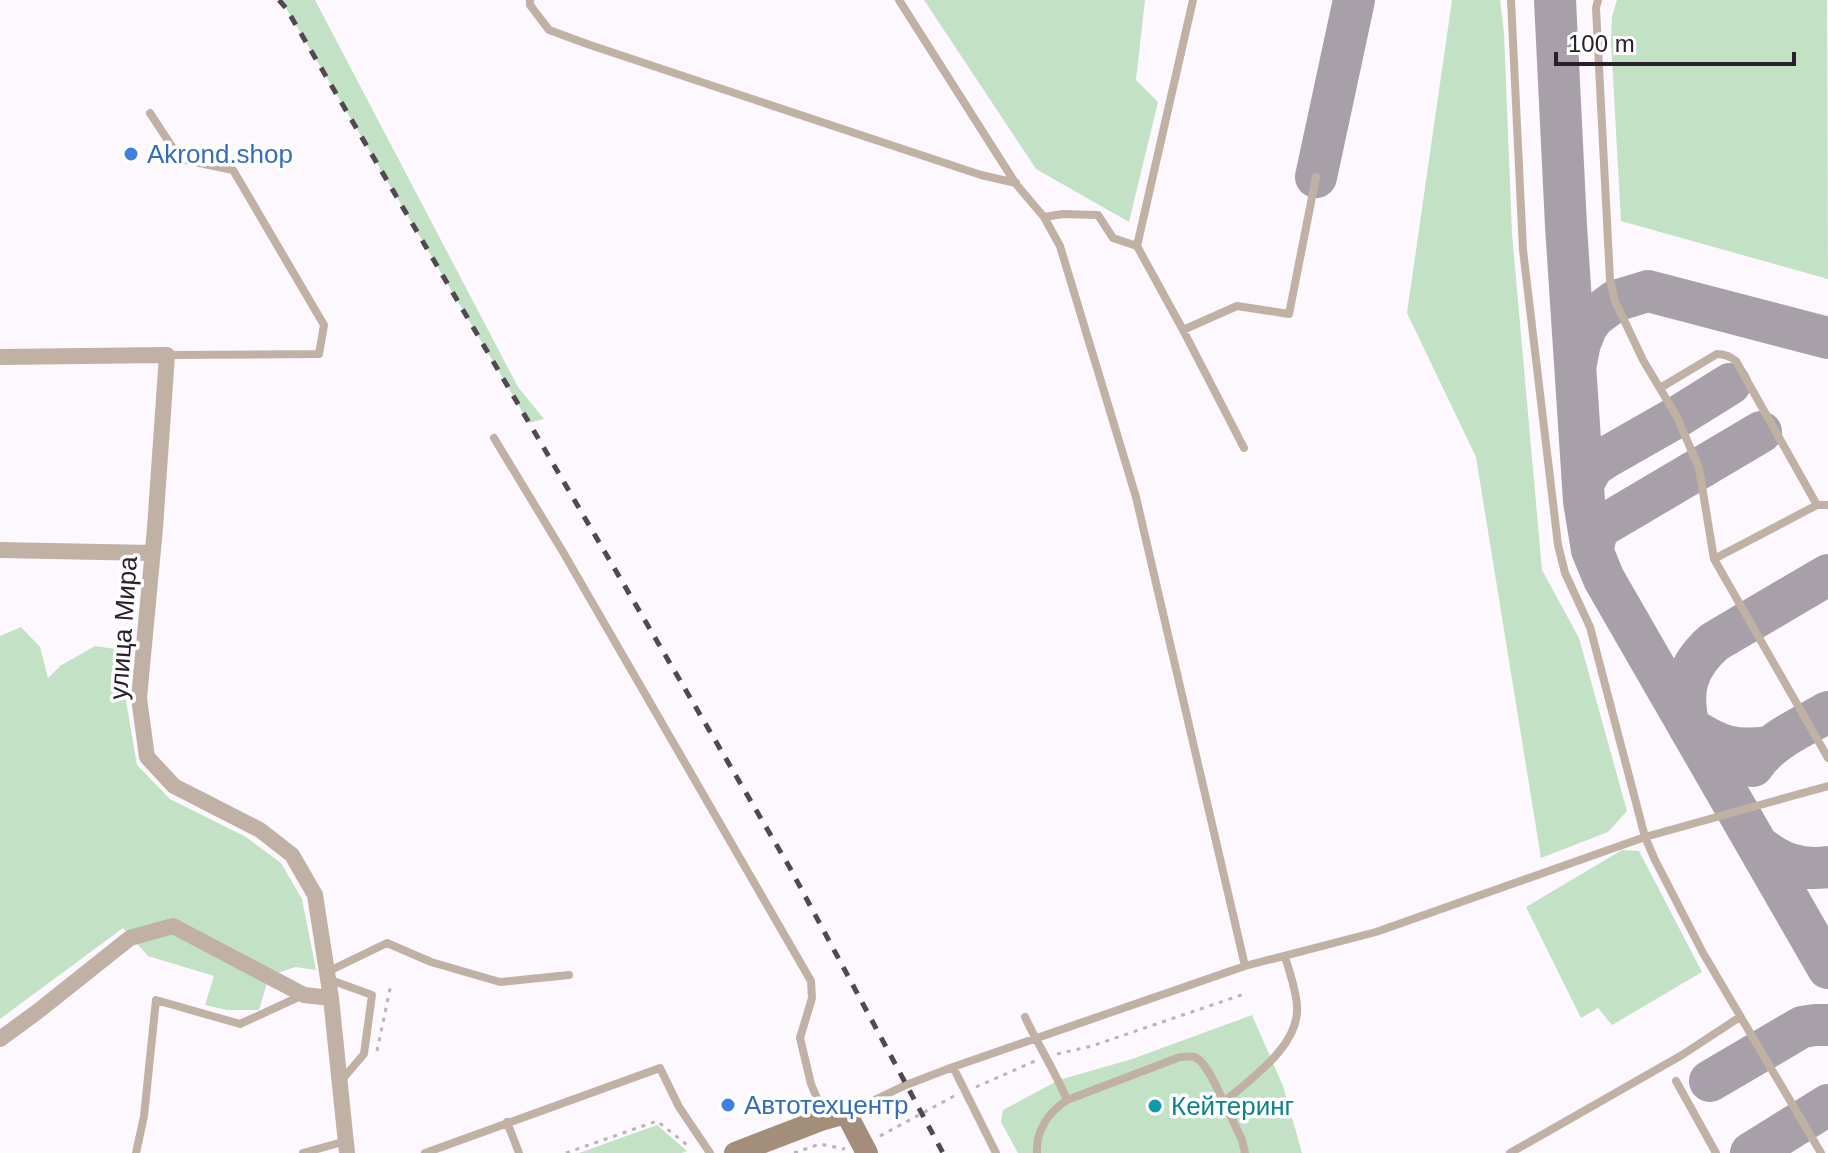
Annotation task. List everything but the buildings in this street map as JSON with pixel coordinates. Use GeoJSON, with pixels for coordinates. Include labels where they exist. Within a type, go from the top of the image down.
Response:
{"type":"FeatureCollection","features":[{"type":"Feature","properties":{"kind":"main road"},"geometry":{"type":"LineString","coordinates":[[735,1153],[846,1113],[867,1153]]}},
{"type":"Feature","properties":{"kind":"street"},"geometry":{"type":"LineString","coordinates":[[0,357],[167,355]]}},
{"type":"Feature","properties":{"kind":"street","name":"улица Мира"},"geometry":{"type":"LineString","coordinates":[[167,355],[139,698],[147,757],[174,786],[260,830],[292,855],[315,895],[331,998],[346,1147]]}},
{"type":"Feature","properties":{"kind":"street"},"geometry":{"type":"LineString","coordinates":[[0,550],[152,553]]}},
{"type":"Feature","properties":{"kind":"street"},"geometry":{"type":"LineString","coordinates":[[0,1039],[130,938],[173,926],[304,995],[331,998]]}},
{"type":"Feature","properties":{"kind":"lane"},"geometry":{"type":"LineString","coordinates":[[530,0],[530,5],[549,30],[981,175],[1016,184]]}},
{"type":"Feature","properties":{"kind":"lane"},"geometry":{"type":"LineString","coordinates":[[899,0],[1016,184],[1044,217],[1060,246],[1136,497],[1245,966]]}},
{"type":"Feature","properties":{"kind":"lane"},"geometry":{"type":"LineString","coordinates":[[1193,0],[1137,246],[1244,448]]}},
{"type":"Feature","properties":{"kind":"lane"},"geometry":{"type":"LineString","coordinates":[[1511,0],[1523,250],[1558,545],[1565,573],[1590,627],[1645,837],[1655,860],[1703,953],[1821,1153]]}},
{"type":"Feature","properties":{"kind":"lane"},"geometry":{"type":"LineString","coordinates":[[1598,0],[1610,280],[1615,301],[1643,360],[1677,417],[1699,468],[1714,559],[1828,758]]}},
{"type":"Feature","properties":{"kind":"lane"},"geometry":{"type":"LineString","coordinates":[[150,113],[180,159],[233,170],[324,325],[319,354],[167,355]]}},
{"type":"Feature","properties":{"kind":"lane"},"geometry":{"type":"LineString","coordinates":[[1183,330],[1237,306],[1289,314],[1316,177]]}},
{"type":"Feature","properties":{"kind":"lane"},"geometry":{"type":"LineString","coordinates":[[1044,217],[1098,215],[1113,238],[1137,246]]}},
{"type":"Feature","properties":{"kind":"lane"},"geometry":{"type":"LineString","coordinates":[[1660,388],[1717,354],[1731,357],[1817,505]]}},
{"type":"Feature","properties":{"kind":"lane"},"geometry":{"type":"LineString","coordinates":[[494,438],[811,981],[812,998],[800,1038],[811,1084],[820,1105],[821,1120]]}},
{"type":"Feature","properties":{"kind":"lane"},"geometry":{"type":"LineString","coordinates":[[1714,559],[1817,505],[1828,505]]}},
{"type":"Feature","properties":{"kind":"lane"},"geometry":{"type":"LineString","coordinates":[[846,1113],[953,1067],[1245,966],[1376,932],[1645,837],[1828,786]]}},
{"type":"Feature","properties":{"kind":"lane"},"geometry":{"type":"LineString","coordinates":[[328,975],[387,943],[431,962],[500,982],[569,975]]}},
{"type":"Feature","properties":{"kind":"lane"},"geometry":{"type":"LineString","coordinates":[[1224,1102],[1277,1054],[1292,1029],[1298,1008],[1285,957]]}},
{"type":"Feature","properties":{"kind":"lane"},"geometry":{"type":"LineString","coordinates":[[328,975],[372,995],[364,1054],[339,1082]]}},
{"type":"Feature","properties":{"kind":"lane"},"geometry":{"type":"LineString","coordinates":[[136,1153],[144,1116],[156,1000],[240,1024],[304,995]]}},
{"type":"Feature","properties":{"kind":"lane"},"geometry":{"type":"LineString","coordinates":[[1025,1017],[1067,1100]]}},
{"type":"Feature","properties":{"kind":"lane"},"geometry":{"type":"LineString","coordinates":[[1510,1153],[1669,1063],[1740,1017]]}},
{"type":"Feature","properties":{"kind":"lane"},"geometry":{"type":"LineString","coordinates":[[1037,1153],[1040,1130],[1047,1117],[1067,1100],[1180,1057],[1193,1056],[1204,1066],[1224,1102],[1245,1153]]}},
{"type":"Feature","properties":{"kind":"lane"},"geometry":{"type":"LineString","coordinates":[[953,1067],[996,1153]]}},
{"type":"Feature","properties":{"kind":"lane"},"geometry":{"type":"LineString","coordinates":[[425,1153],[660,1068],[679,1107],[710,1153]]}},
{"type":"Feature","properties":{"kind":"lane"},"geometry":{"type":"LineString","coordinates":[[1676,1081],[1716,1153]]}},
{"type":"Feature","properties":{"kind":"lane"},"geometry":{"type":"LineString","coordinates":[[507,1122],[519,1153]]}},
{"type":"Feature","properties":{"kind":"lane"},"geometry":{"type":"LineString","coordinates":[[303,1153],[346,1147]]}},
{"type":"Feature","properties":{"kind":"path"},"geometry":{"type":"LineString","coordinates":[[566,1153],[657,1121],[697,1153]]}},
{"type":"Feature","properties":{"kind":"path"},"geometry":{"type":"LineString","coordinates":[[794,1153],[820,1144],[851,1153]]}},
{"type":"Feature","properties":{"kind":"green space"},"geometry":{"type":"Polygon","coordinates":[[[279,0],[315,0],[518,387],[544,419],[529,423],[279,0]]]}},
{"type":"Feature","properties":{"kind":"green space"},"geometry":{"type":"Polygon","coordinates":[[[924,0],[1145,0],[1136,80],[1158,102],[1129,222],[1036,169],[924,0]]]}},
{"type":"Feature","properties":{"kind":"green space"},"geometry":{"type":"Polygon","coordinates":[[[1452,0],[1500,0],[1512,234],[1542,570],[1579,638],[1627,811],[1608,832],[1541,858],[1476,457],[1407,313],[1452,0]]]}},
{"type":"Feature","properties":{"kind":"green space"},"geometry":{"type":"Polygon","coordinates":[[[1617,0],[1827,0],[1828,279],[1621,221],[1611,42],[1612,16],[1617,0]]]}},
{"type":"Feature","properties":{"kind":"green space"},"geometry":{"type":"Polygon","coordinates":[[[21,627],[40,647],[48,678],[60,666],[95,646],[129,651],[125,695],[137,765],[170,799],[246,837],[281,863],[302,899],[316,970],[295,967],[269,976],[259,1010],[227,1010],[205,1005],[214,976],[148,956],[123,928],[0,1019],[0,636],[21,627]]]}},
{"type":"Feature","properties":{"kind":"green space"},"geometry":{"type":"Polygon","coordinates":[[[1622,850],[1639,851],[1702,972],[1612,1025],[1598,1008],[1581,1018],[1526,907],[1622,850]]]}},
{"type":"Feature","properties":{"kind":"green space"},"geometry":{"type":"Polygon","coordinates":[[[1252,1015],[1283,1086],[1302,1153],[1018,1153],[1001,1122],[1003,1110],[1059,1080],[1132,1059],[1252,1015]]]}},
{"type":"Feature","properties":{"kind":"green space"},"geometry":{"type":"Polygon","coordinates":[[[657,1125],[687,1151],[579,1153],[657,1125]]]}},
{"type":"Feature","properties":{"kind":"taxiway"},"geometry":{"type":"LineString","coordinates":[[1316,177],[1354,0]]}},
{"type":"Feature","properties":{"kind":"taxiway"},"geometry":{"type":"LineString","coordinates":[[1555,0],[1584,501],[1592,550],[1604,579],[1828,968]]}},
{"type":"Feature","properties":{"kind":"taxiway"},"geometry":{"type":"LineString","coordinates":[[1576,363],[1580,343],[1595,316],[1615,301],[1648,291],[1828,338]]}},
{"type":"Feature","properties":{"kind":"taxiway"},"geometry":{"type":"LineString","coordinates":[[1583,483],[1593,466],[1730,384]]}},
{"type":"Feature","properties":{"kind":"taxiway"},"geometry":{"type":"LineString","coordinates":[[1592,550],[1602,526],[1761,432]]}},
{"type":"Feature","properties":{"kind":"taxiway"},"geometry":{"type":"LineString","coordinates":[[1769,747],[1746,749],[1727,746],[1689,727],[1685,702],[1691,670],[1714,642],[1828,575]]}},
{"type":"Feature","properties":{"kind":"taxiway"},"geometry":{"type":"LineString","coordinates":[[1753,766],[1777,742],[1828,712]]}},
{"type":"Feature","properties":{"kind":"taxiway"},"geometry":{"type":"LineString","coordinates":[[1757,845],[1790,864],[1808,868],[1828,867]]}},
{"type":"Feature","properties":{"kind":"taxiway"},"geometry":{"type":"LineString","coordinates":[[1710,1081],[1802,1027],[1828,1025]]}},
{"type":"Feature","properties":{"kind":"taxiway"},"geometry":{"type":"LineString","coordinates":[[1751,1153],[1828,1105]]}},
{"type":"Feature","properties":{"kind":"railway"},"geometry":{"type":"LineString","coordinates":[[279,0],[790,868],[943,1153]]}},
{"type":"Feature","properties":{"kind":"place","name":"Akrond.shop"},"geometry":{"type":"Point","coordinates":[131,154]}},
{"type":"Feature","properties":{"kind":"place","name":"Автотехцентр"},"geometry":{"type":"Point","coordinates":[728,1105]}},
{"type":"Feature","properties":{"kind":"place","name":"Кейтеринг"},"geometry":{"type":"Point","coordinates":[1155,1106]}}]}
